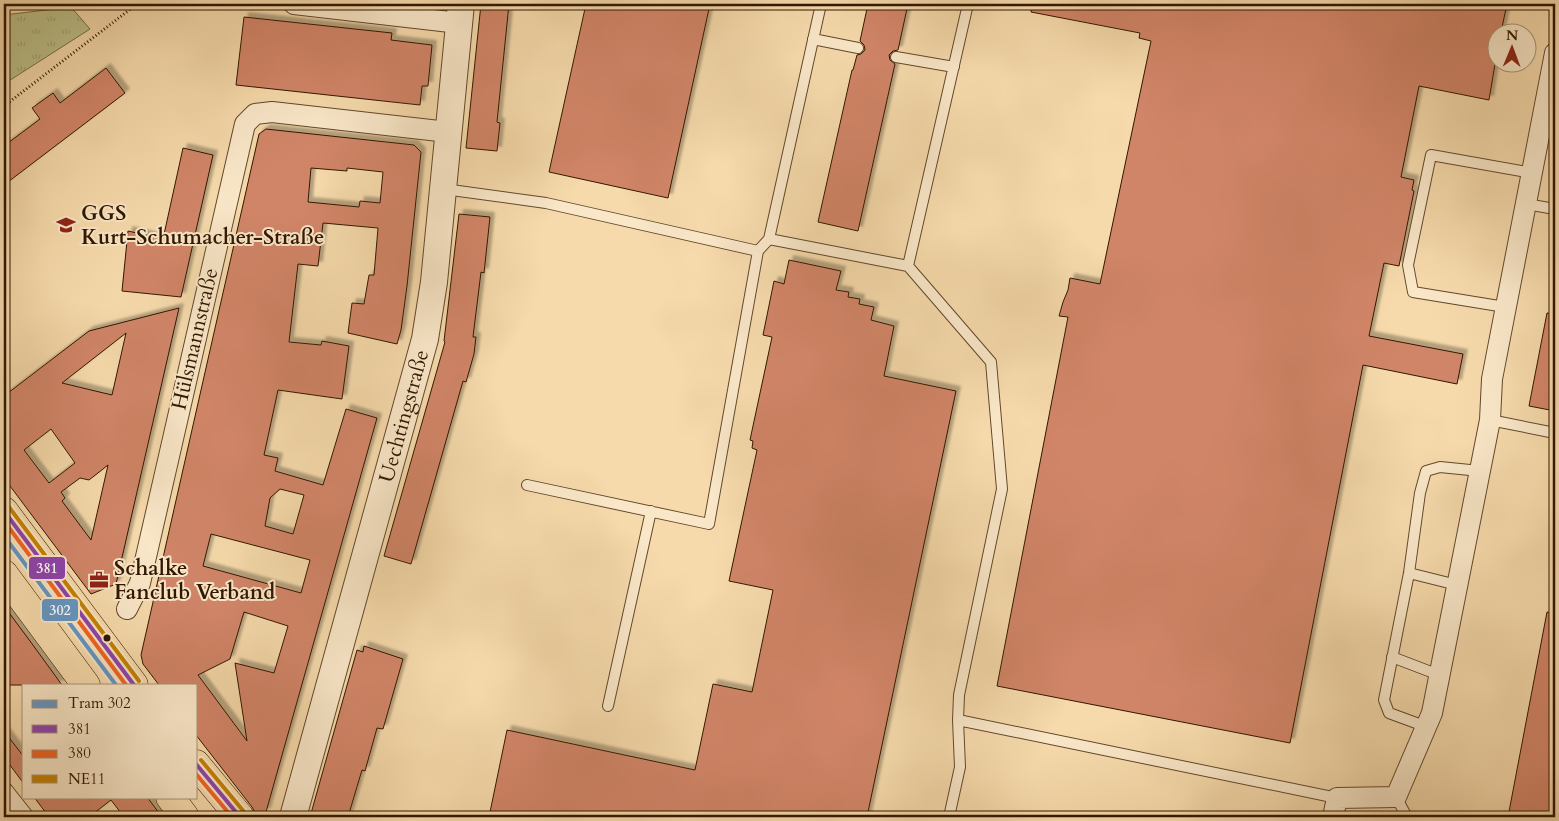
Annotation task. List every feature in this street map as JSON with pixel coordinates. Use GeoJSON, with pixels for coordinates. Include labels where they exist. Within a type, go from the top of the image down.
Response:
{"type":"FeatureCollection","features":[{"type":"Feature","properties":{"kind":"main road"},"geometry":{"type":"LineString","coordinates":[[4,511],[133,684]]}},
{"type":"Feature","properties":{"kind":"main road"},"geometry":{"type":"LineString","coordinates":[[4,574],[85,684]]}},
{"type":"Feature","properties":{"kind":"main road"},"geometry":{"type":"LineString","coordinates":[[198,766],[240,817]]}},
{"type":"Feature","properties":{"kind":"main road"},"geometry":{"type":"LineString","coordinates":[[171,798],[185,817]]}},
{"type":"Feature","properties":{"kind":"street"},"geometry":{"type":"LineString","coordinates":[[294,4],[460,13]]}},
{"type":"Feature","properties":{"kind":"street","name":"Uechtingstraße"},"geometry":{"type":"LineString","coordinates":[[293,817],[426,339],[434,282],[460,13]]}},
{"type":"Feature","properties":{"kind":"street"},"geometry":{"type":"LineString","coordinates":[[1335,808],[1396,797],[1432,713],[1490,420],[1492,379],[1555,53]]}},
{"type":"Feature","properties":{"kind":"street","name":"Hülsmannstraße"},"geometry":{"type":"LineString","coordinates":[[127,609],[140,584],[244,124],[255,114],[272,112],[448,132]]}},
{"type":"Feature","properties":{"kind":"street"},"geometry":{"type":"LineString","coordinates":[[4,793],[22,817]]}},
{"type":"Feature","properties":{"kind":"lane"},"geometry":{"type":"LineString","coordinates":[[527,485],[710,524],[758,252],[769,239],[821,4]]}},
{"type":"Feature","properties":{"kind":"lane"},"geometry":{"type":"LineString","coordinates":[[908,266],[968,4]]}},
{"type":"Feature","properties":{"kind":"lane"},"geometry":{"type":"LineString","coordinates":[[813,39],[858,48]]}},
{"type":"Feature","properties":{"kind":"lane"},"geometry":{"type":"LineString","coordinates":[[896,57],[954,68]]}},
{"type":"Feature","properties":{"kind":"lane"},"geometry":{"type":"LineString","coordinates":[[1505,307],[1413,292],[1408,265],[1431,155],[1532,173]]}},
{"type":"Feature","properties":{"kind":"lane"},"geometry":{"type":"LineString","coordinates":[[443,189],[546,203],[758,252]]}},
{"type":"Feature","properties":{"kind":"lane"},"geometry":{"type":"LineString","coordinates":[[1526,204],[1555,210]]}},
{"type":"Feature","properties":{"kind":"lane"},"geometry":{"type":"LineString","coordinates":[[769,239],[908,266],[991,362],[1002,489],[959,695],[960,767],[949,817]]}},
{"type":"Feature","properties":{"kind":"lane"},"geometry":{"type":"LineString","coordinates":[[1490,420],[1555,433]]}},
{"type":"Feature","properties":{"kind":"lane"},"geometry":{"type":"LineString","coordinates":[[1427,727],[1389,713],[1384,700],[1409,573],[1420,493],[1426,470],[1440,467],[1480,471]]}},
{"type":"Feature","properties":{"kind":"lane"},"geometry":{"type":"LineString","coordinates":[[608,706],[651,511]]}},
{"type":"Feature","properties":{"kind":"lane"},"geometry":{"type":"LineString","coordinates":[[1409,573],[1457,585]]}},
{"type":"Feature","properties":{"kind":"lane"},"geometry":{"type":"LineString","coordinates":[[1392,657],[1439,675]]}},
{"type":"Feature","properties":{"kind":"lane"},"geometry":{"type":"LineString","coordinates":[[958,720],[1335,808]]}},
{"type":"Feature","properties":{"kind":"lane"},"geometry":{"type":"LineString","coordinates":[[1396,797],[1407,817]]}},
{"type":"Feature","properties":{"kind":"path"},"geometry":{"type":"LineString","coordinates":[[4,106],[138,4]]}},
{"type":"Feature","properties":{"kind":"green space"},"geometry":{"type":"Polygon","coordinates":[[[71,7],[90,29],[4,84],[4,15],[71,7]]]}},
{"type":"Feature","properties":{"kind":"building"},"geometry":{"type":"Polygon","coordinates":[[[481,4],[509,4],[497,122],[500,123],[497,151],[466,148],[481,4]]]}},
{"type":"Feature","properties":{"kind":"building"},"geometry":{"type":"Polygon","coordinates":[[[586,4],[710,4],[668,198],[549,172],[586,4]]]}},
{"type":"Feature","properties":{"kind":"building"},"geometry":{"type":"Polygon","coordinates":[[[868,4],[908,4],[898,50],[893,51],[889,55],[890,60],[895,64],[858,231],[818,222],[852,70],[857,55],[865,50],[864,45],[860,41],[868,4]]]}},
{"type":"Feature","properties":{"kind":"building"},"geometry":{"type":"Polygon","coordinates":[[[1032,4],[1507,4],[1503,22],[1486,22],[1486,72],[1494,72],[1489,100],[1419,86],[1401,177],[1414,180],[1412,190],[1414,191],[1399,266],[1384,263],[1369,336],[1463,354],[1457,384],[1363,365],[1290,743],[997,686],[1068,317],[1059,316],[1070,278],[1100,284],[1151,41],[1139,38],[1140,33],[1031,12],[1032,4]]]}},
{"type":"Feature","properties":{"kind":"building"},"geometry":{"type":"Polygon","coordinates":[[[244,17],[392,33],[391,40],[432,45],[428,86],[422,86],[420,105],[236,85],[244,17]]]}},
{"type":"Feature","properties":{"kind":"building"},"geometry":{"type":"Polygon","coordinates":[[[106,68],[125,93],[4,185],[4,146],[40,119],[32,108],[53,93],[60,103],[106,68]]]}},
{"type":"Feature","properties":{"kind":"building"},"geometry":{"type":"Polygon","coordinates":[[[266,129],[414,145],[421,152],[407,286],[401,330],[397,344],[348,333],[352,303],[364,304],[369,275],[374,275],[378,228],[323,223],[318,266],[298,264],[289,342],[321,345],[322,341],[349,346],[342,399],[278,390],[264,455],[278,458],[275,471],[323,485],[346,409],[377,418],[266,812],[256,814],[198,738],[198,684],[158,684],[143,664],[141,655],[259,134],[266,129]],[[311,168],[308,202],[359,207],[360,201],[380,203],[383,172],[347,168],[347,171],[311,168]],[[280,489],[270,498],[265,526],[293,534],[304,495],[280,489]],[[211,534],[203,566],[301,593],[310,560],[211,534]],[[244,612],[230,659],[198,675],[247,741],[235,663],[274,673],[288,626],[244,612]]]}},
{"type":"Feature","properties":{"kind":"building"},"geometry":{"type":"Polygon","coordinates":[[[183,148],[213,155],[181,297],[122,291],[128,231],[163,239],[183,148]]]}},
{"type":"Feature","properties":{"kind":"building"},"geometry":{"type":"Polygon","coordinates":[[[459,214],[490,217],[484,273],[481,272],[473,337],[476,337],[474,354],[466,382],[463,381],[411,564],[384,556],[445,342],[459,214]]]}},
{"type":"Feature","properties":{"kind":"building"},"geometry":{"type":"Polygon","coordinates":[[[789,260],[841,271],[836,290],[849,292],[848,297],[860,299],[859,304],[874,307],[871,320],[894,326],[884,376],[956,391],[867,817],[489,817],[507,730],[695,770],[713,684],[752,692],[773,590],[729,581],[757,450],[752,448],[753,441],[750,440],[772,337],[763,335],[774,281],[784,284],[789,260]]]}},
{"type":"Feature","properties":{"kind":"building"},"geometry":{"type":"Polygon","coordinates":[[[179,308],[116,584],[91,594],[4,478],[4,396],[89,331],[179,308]],[[126,333],[62,383],[112,395],[126,333]],[[51,429],[24,450],[49,483],[75,463],[51,429]],[[108,465],[89,480],[80,478],[61,492],[65,498],[62,501],[91,540],[108,465]]]}},
{"type":"Feature","properties":{"kind":"building"},"geometry":{"type":"Polygon","coordinates":[[[1547,313],[1555,314],[1555,411],[1529,406],[1547,313]]]}},
{"type":"Feature","properties":{"kind":"building"},"geometry":{"type":"Polygon","coordinates":[[[4,606],[61,684],[4,685],[4,606]]]}},
{"type":"Feature","properties":{"kind":"building"},"geometry":{"type":"Polygon","coordinates":[[[1547,612],[1555,613],[1555,817],[1508,817],[1547,612]]]}},
{"type":"Feature","properties":{"kind":"building"},"geometry":{"type":"Polygon","coordinates":[[[364,646],[403,659],[383,729],[377,728],[365,771],[362,770],[348,817],[310,817],[357,650],[363,652],[364,646]]]}},
{"type":"Feature","properties":{"kind":"building"},"geometry":{"type":"Polygon","coordinates":[[[4,731],[22,754],[22,781],[4,757],[4,731]]]}},
{"type":"Feature","properties":{"kind":"building"},"geometry":{"type":"Polygon","coordinates":[[[35,798],[148,798],[162,817],[124,817],[111,800],[89,817],[49,817],[35,798]]]}},
{"type":"Feature","properties":{"kind":"tram line","name":"302"},"geometry":{"type":"LineString","coordinates":[[4,536],[115,684]]}},
{"type":"Feature","properties":{"kind":"transit line","name":"NE11"},"geometry":{"type":"LineString","coordinates":[[9,507],[139,681]]}},
{"type":"Feature","properties":{"kind":"transit line","name":"381"},"geometry":{"type":"LineString","coordinates":[[4,511],[133,684]]}},
{"type":"Feature","properties":{"kind":"transit line","name":"380"},"geometry":{"type":"LineString","coordinates":[[4,521],[125,684]]}},
{"type":"Feature","properties":{"kind":"transit line","name":"NE11"},"geometry":{"type":"LineString","coordinates":[[201,760],[245,813]]}},
{"type":"Feature","properties":{"kind":"transit line","name":"381"},"geometry":{"type":"LineString","coordinates":[[198,766],[240,817]]}},
{"type":"Feature","properties":{"kind":"transit line","name":"380"},"geometry":{"type":"LineString","coordinates":[[198,776],[232,817]]}},
{"type":"Feature","properties":{"kind":"place","name":"GGS Kurt-Schumacher-Straße"},"geometry":{"type":"Point","coordinates":[66,225]}},
{"type":"Feature","properties":{"kind":"place","name":"Schalke Fanclub Verband"},"geometry":{"type":"Point","coordinates":[99,580]}}]}
